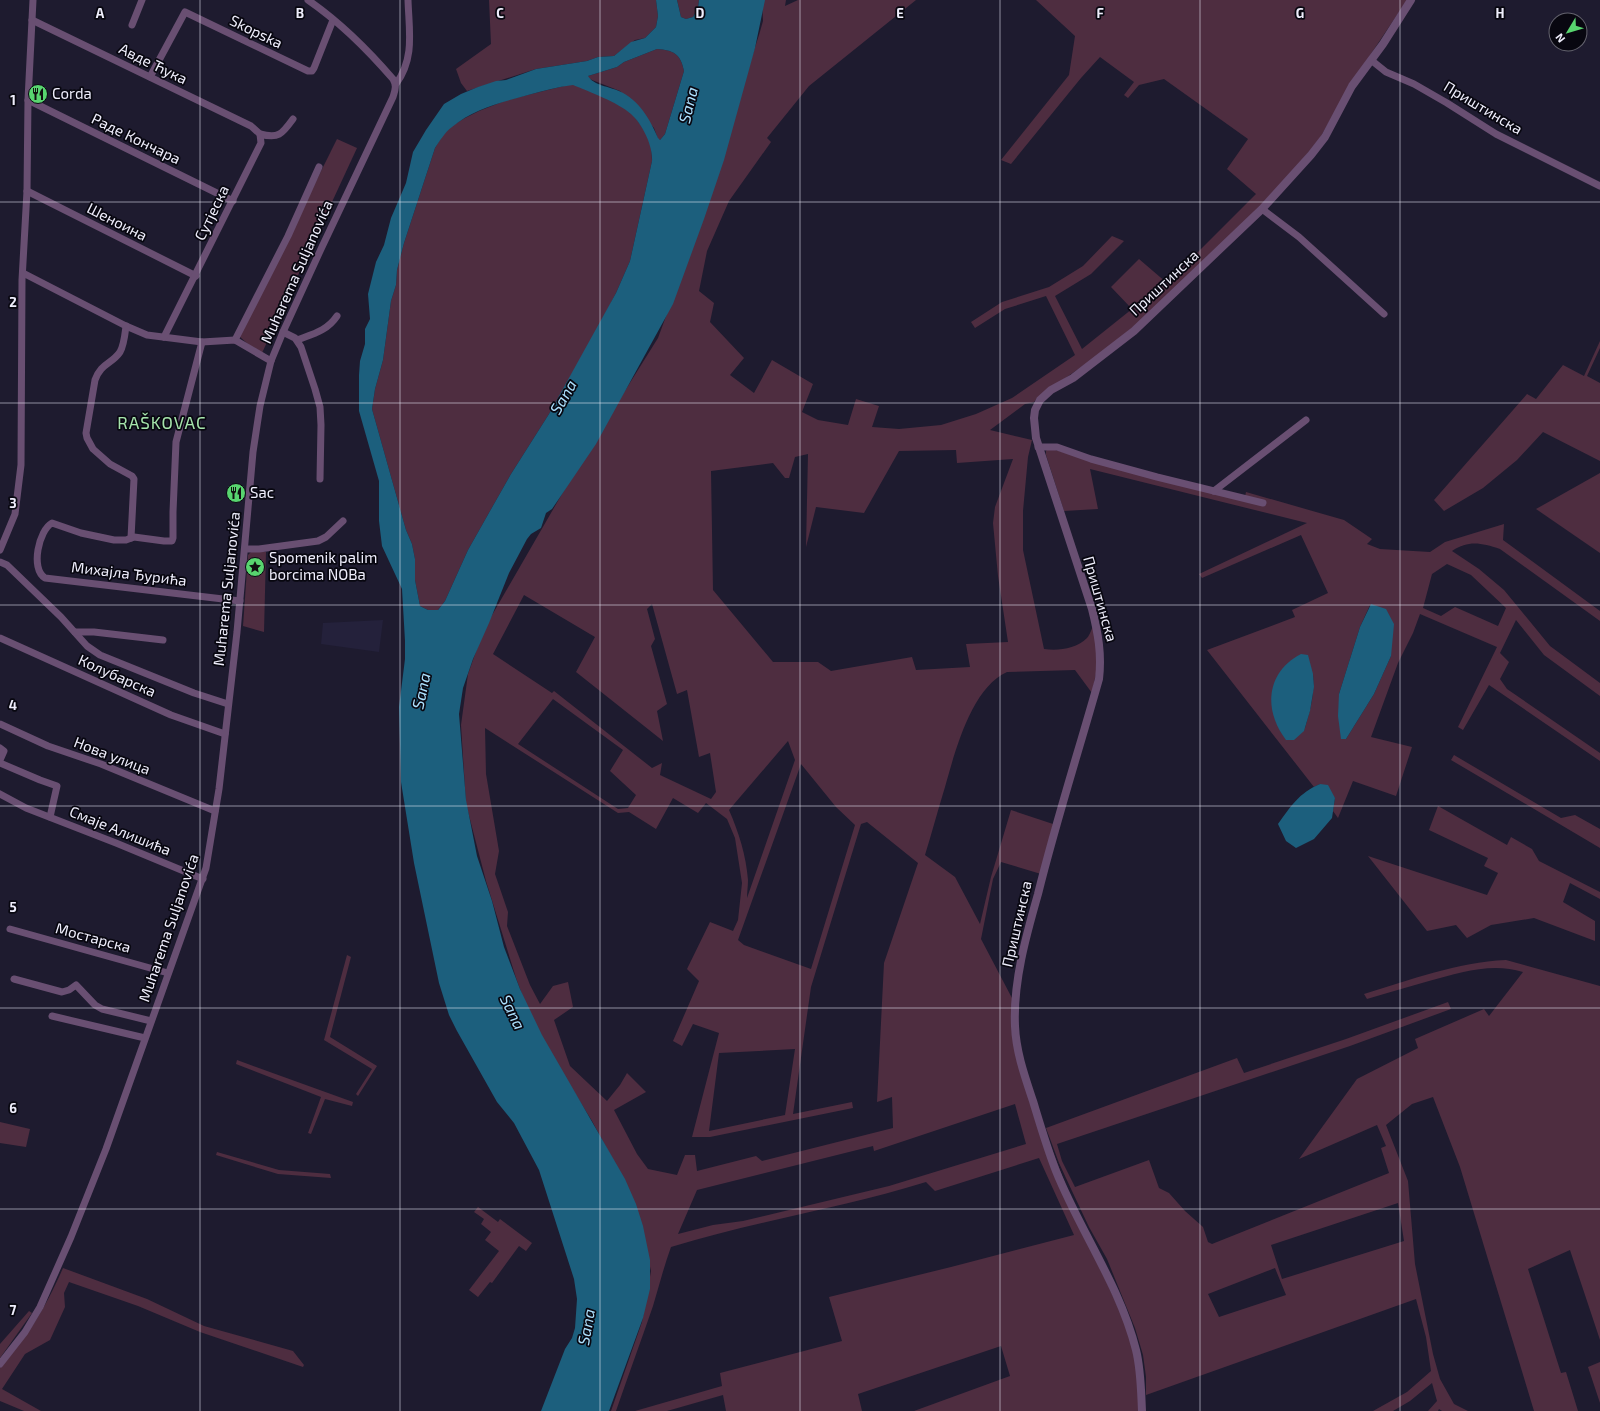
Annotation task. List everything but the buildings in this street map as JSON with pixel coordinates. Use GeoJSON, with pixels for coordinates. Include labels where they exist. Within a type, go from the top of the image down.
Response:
{"type":"FeatureCollection","features":[{"type":"Feature","properties":{"kind":"street"},"geometry":{"type":"LineString","coordinates":[[0,550],[15,514],[21,465],[22,273],[27,191],[28,100],[33,0]]}},
{"type":"Feature","properties":{"kind":"street"},"geometry":{"type":"LineString","coordinates":[[132,25],[142,0]]}},
{"type":"Feature","properties":{"kind":"street"},"geometry":{"type":"LineString","coordinates":[[308,0],[353,36],[387,72],[396,84]]}},
{"type":"Feature","properties":{"kind":"street","name":"Muharema Suljanovića"},"geometry":{"type":"LineString","coordinates":[[0,1364],[25,1332],[51,1285],[95,1178],[203,879],[215,811],[228,704],[240,601],[253,452],[260,406],[271,361],[283,332],[393,97],[396,84],[402,76],[408,61],[410,42],[408,0]]}},
{"type":"Feature","properties":{"kind":"street","name":"Приштинска"},"geometry":{"type":"LineString","coordinates":[[1142,1411],[1139,1364],[1129,1323],[1112,1285],[1067,1196],[1044,1138],[1019,1053],[1015,1027],[1015,1002],[1019,970],[1049,850],[1099,679],[1101,664],[1100,643],[1092,609],[1038,447],[1034,428],[1035,410],[1040,400],[1051,390],[1074,378],[1134,331],[1262,209],[1292,177],[1325,137],[1352,86],[1411,0]]}},
{"type":"Feature","properties":{"kind":"street","name":"Skopska"},"geometry":{"type":"LineString","coordinates":[[150,77],[185,12],[308,71],[312,71],[314,68],[333,20]]}},
{"type":"Feature","properties":{"kind":"street","name":"Авде Ћука"},"geometry":{"type":"LineString","coordinates":[[32,20],[251,126],[260,134]]}},
{"type":"Feature","properties":{"kind":"street","name":"Приштинска"},"geometry":{"type":"LineString","coordinates":[[1371,60],[1386,72],[1414,84],[1496,134],[1600,186]]}},
{"type":"Feature","properties":{"kind":"street","name":"Раде Кончара"},"geometry":{"type":"LineString","coordinates":[[28,100],[232,201]]}},
{"type":"Feature","properties":{"kind":"street"},"geometry":{"type":"LineString","coordinates":[[260,134],[278,136],[283,133],[293,119]]}},
{"type":"Feature","properties":{"kind":"street","name":"Сутјеска"},"geometry":{"type":"LineString","coordinates":[[164,337],[196,276],[261,143],[260,134]]}},
{"type":"Feature","properties":{"kind":"street"},"geometry":{"type":"LineString","coordinates":[[235,340],[288,236],[319,167]]}},
{"type":"Feature","properties":{"kind":"street","name":"Шеноина"},"geometry":{"type":"LineString","coordinates":[[27,191],[196,276]]}},
{"type":"Feature","properties":{"kind":"street"},"geometry":{"type":"LineString","coordinates":[[1262,209],[1299,237],[1384,314]]}},
{"type":"Feature","properties":{"kind":"street"},"geometry":{"type":"LineString","coordinates":[[22,273],[147,336],[202,342],[235,340],[271,361]]}},
{"type":"Feature","properties":{"kind":"street"},"geometry":{"type":"LineString","coordinates":[[297,340],[328,328],[337,316]]}},
{"type":"Feature","properties":{"kind":"street"},"geometry":{"type":"LineString","coordinates":[[126,326],[120,352],[102,367],[96,376],[86,433],[93,449],[110,464],[132,476],[134,486],[131,538]]}},
{"type":"Feature","properties":{"kind":"street"},"geometry":{"type":"LineString","coordinates":[[283,332],[297,340],[307,362],[320,407],[320,479]]}},
{"type":"Feature","properties":{"kind":"street","name":"Михајла Ђурића"},"geometry":{"type":"LineString","coordinates":[[202,342],[176,442],[172,541],[169,542],[140,537],[126,540],[114,540],[82,533],[52,523],[46,527],[38,550],[37,568],[40,574],[45,578],[240,601]]}},
{"type":"Feature","properties":{"kind":"street"},"geometry":{"type":"LineString","coordinates":[[1214,491],[1306,420]]}},
{"type":"Feature","properties":{"kind":"street"},"geometry":{"type":"LineString","coordinates":[[1038,447],[1057,447],[1137,472],[1240,499],[1263,503]]}},
{"type":"Feature","properties":{"kind":"street"},"geometry":{"type":"LineString","coordinates":[[245,549],[259,549],[318,541],[326,538],[343,521]]}},
{"type":"Feature","properties":{"kind":"street"},"geometry":{"type":"LineString","coordinates":[[0,562],[12,569],[87,646],[100,655],[194,693],[228,704]]}},
{"type":"Feature","properties":{"kind":"street"},"geometry":{"type":"LineString","coordinates":[[75,632],[94,632],[163,640]]}},
{"type":"Feature","properties":{"kind":"street","name":"Колубарска"},"geometry":{"type":"LineString","coordinates":[[0,638],[171,715],[224,734]]}},
{"type":"Feature","properties":{"kind":"street","name":"Нова улица"},"geometry":{"type":"LineString","coordinates":[[0,724],[48,746],[101,764],[215,811]]}},
{"type":"Feature","properties":{"kind":"street","name":"Смаје Алишића"},"geometry":{"type":"LineString","coordinates":[[0,748],[4,751],[0,762],[57,786],[50,816]]}},
{"type":"Feature","properties":{"kind":"street","name":"Смаје Алишића"},"geometry":{"type":"LineString","coordinates":[[0,794],[26,808],[50,816],[203,879]]}},
{"type":"Feature","properties":{"kind":"street","name":"Мостарска"},"geometry":{"type":"LineString","coordinates":[[10,929],[168,973]]}},
{"type":"Feature","properties":{"kind":"street","name":"Muharema Suljanovića"},"geometry":{"type":"LineString","coordinates":[[14,979],[62,992],[69,990],[76,985],[95,1005],[102,1009],[151,1021]]}},
{"type":"Feature","properties":{"kind":"street"},"geometry":{"type":"LineString","coordinates":[[52,1016],[145,1038]]}},
{"type":"Feature","properties":{"kind":"shaded area"},"geometry":{"type":"Polygon","coordinates":[[[489,0],[656,0],[658,16],[656,27],[645,38],[635,40],[614,56],[598,57],[587,61],[536,69],[467,91],[461,83],[456,69],[491,44],[489,0]]]}},
{"type":"Feature","properties":{"kind":"shaded area"},"geometry":{"type":"Polygon","coordinates":[[[677,0],[699,0],[698,8],[693,17],[686,19],[681,17],[677,0]]]}},
{"type":"Feature","properties":{"kind":"shaded area"},"geometry":{"type":"Polygon","coordinates":[[[762,0],[786,0],[785,6],[798,0],[916,0],[809,86],[767,138],[771,142],[729,201],[707,251],[699,291],[714,303],[710,322],[744,358],[730,375],[754,393],[772,360],[813,384],[802,412],[818,420],[848,425],[856,399],[879,406],[872,427],[899,429],[941,425],[976,414],[1012,398],[1075,355],[1046,296],[1005,309],[975,328],[971,322],[1002,302],[1049,287],[1083,266],[1112,236],[1124,241],[1091,274],[1055,296],[1082,349],[1132,309],[1111,287],[1139,259],[1167,283],[1256,194],[1227,169],[1248,139],[1164,79],[1139,85],[1128,98],[1124,95],[1134,82],[1100,57],[1011,164],[1001,160],[1069,75],[1075,36],[1036,0],[1407,0],[1348,88],[1320,138],[1294,170],[1253,213],[1143,319],[1101,353],[1037,398],[1034,402],[1025,404],[990,430],[1032,440],[1028,457],[1023,511],[1023,550],[1044,649],[1055,650],[1078,645],[1088,637],[1094,623],[1100,654],[1092,693],[1075,670],[1007,672],[994,680],[974,706],[966,722],[925,855],[955,877],[980,924],[991,877],[1011,810],[1053,824],[1041,874],[1001,862],[993,879],[981,939],[1013,1000],[1021,1067],[1080,1223],[1135,1345],[1141,1411],[914,1411],[1010,1376],[1001,1346],[858,1394],[862,1411],[726,1411],[723,1395],[667,1411],[635,1411],[722,1386],[720,1373],[842,1341],[829,1297],[1074,1235],[1039,1158],[935,1191],[926,1182],[671,1247],[653,1306],[616,1411],[611,1411],[642,1322],[651,1271],[640,1224],[620,1173],[592,1121],[534,1027],[516,978],[486,881],[466,804],[461,725],[468,674],[484,629],[581,461],[658,338],[679,281],[763,21],[762,0]],[[956,450],[899,451],[864,513],[816,507],[806,547],[808,454],[795,457],[789,478],[785,478],[773,463],[711,471],[713,590],[773,662],[818,662],[831,671],[912,657],[916,670],[970,667],[966,644],[1008,642],[998,576],[993,523],[995,507],[1013,459],[957,463],[956,450]],[[524,595],[493,654],[552,693],[554,691],[652,768],[662,763],[660,775],[711,799],[716,792],[710,753],[699,757],[687,690],[677,694],[652,604],[647,609],[655,639],[651,646],[667,704],[657,711],[663,741],[576,672],[595,637],[524,595]],[[553,699],[518,744],[618,809],[628,808],[636,795],[610,771],[623,750],[553,699]],[[485,728],[486,774],[499,851],[495,874],[508,912],[507,926],[530,985],[540,1004],[553,986],[568,982],[573,1007],[554,1020],[570,1066],[607,1101],[620,1085],[627,1073],[646,1092],[614,1110],[637,1154],[648,1169],[677,1175],[685,1155],[695,1155],[697,1171],[756,1156],[762,1161],[893,1128],[892,1097],[877,1102],[884,963],[918,863],[867,822],[861,824],[811,987],[793,1114],[852,1102],[853,1108],[710,1137],[692,1137],[719,1033],[693,1024],[682,1046],[673,1041],[699,981],[687,969],[710,922],[733,931],[738,920],[742,883],[735,838],[727,819],[706,803],[698,813],[673,798],[656,829],[629,812],[618,813],[485,728]],[[788,741],[729,810],[739,836],[746,862],[748,880],[747,898],[795,760],[788,741]],[[801,764],[738,940],[744,945],[811,969],[855,825],[836,807],[801,764]],[[795,1049],[719,1053],[709,1131],[785,1115],[795,1049]],[[1015,1104],[874,1151],[873,1146],[697,1190],[678,1234],[713,1225],[743,1221],[889,1186],[1026,1144],[1015,1104]]]}},
{"type":"Feature","properties":{"kind":"shaded area"},"geometry":{"type":"Polygon","coordinates":[[[657,49],[668,50],[675,54],[681,61],[684,71],[665,134],[660,140],[658,139],[654,128],[620,91],[588,78],[588,76],[617,67],[624,62],[657,49]]]}},
{"type":"Feature","properties":{"kind":"shaded area"},"geometry":{"type":"Polygon","coordinates":[[[572,84],[620,97],[651,139],[652,161],[630,261],[597,330],[549,414],[511,474],[468,550],[445,601],[438,610],[428,610],[420,606],[415,580],[415,559],[412,544],[406,530],[372,409],[375,389],[383,360],[391,301],[396,285],[397,270],[404,243],[435,148],[442,136],[450,127],[479,111],[507,100],[572,84]]]}},
{"type":"Feature","properties":{"kind":"shaded area"},"geometry":{"type":"Polygon","coordinates":[[[337,139],[357,148],[262,353],[250,346],[239,336],[337,139]]]}},
{"type":"Feature","properties":{"kind":"shaded area"},"geometry":{"type":"Polygon","coordinates":[[[1600,341],[1600,348],[1587,376],[1600,383],[1600,461],[1543,432],[1517,460],[1483,488],[1444,511],[1434,500],[1527,394],[1536,399],[1563,365],[1584,376],[1600,341]]]}},
{"type":"Feature","properties":{"kind":"shaded area"},"geometry":{"type":"Polygon","coordinates":[[[1048,448],[1244,501],[1246,492],[1344,520],[1372,539],[1367,544],[1380,549],[1430,552],[1445,542],[1504,524],[1503,540],[1600,611],[1600,621],[1500,549],[1481,544],[1470,544],[1464,545],[1452,551],[1479,569],[1504,590],[1550,646],[1600,683],[1600,696],[1544,655],[1516,620],[1500,653],[1509,662],[1500,679],[1507,689],[1600,753],[1600,761],[1489,685],[1463,730],[1458,727],[1497,647],[1420,614],[1413,633],[1398,663],[1371,737],[1412,747],[1396,796],[1353,781],[1338,818],[1333,811],[1335,798],[1320,784],[1314,787],[1207,650],[1295,617],[1292,610],[1328,593],[1301,535],[1202,578],[1199,574],[1307,523],[1090,469],[1098,509],[1064,511],[1046,451],[1048,448]],[[1447,564],[1432,574],[1423,608],[1441,616],[1455,607],[1498,626],[1506,608],[1471,575],[1447,564]],[[1370,605],[1360,627],[1339,694],[1346,739],[1374,694],[1391,656],[1370,605]],[[1313,674],[1304,731],[1312,703],[1313,674]]]}},
{"type":"Feature","properties":{"kind":"shaded area"},"geometry":{"type":"Polygon","coordinates":[[[1600,473],[1600,553],[1536,509],[1600,473]]]}},
{"type":"Feature","properties":{"kind":"shaded area"},"geometry":{"type":"Polygon","coordinates":[[[251,552],[266,552],[264,632],[243,626],[248,555],[251,552]]]}},
{"type":"Feature","properties":{"kind":"shaded area"},"geometry":{"type":"Polygon","coordinates":[[[383,620],[379,652],[321,644],[323,623],[383,620]]]}},
{"type":"Feature","properties":{"kind":"shaded area"},"geometry":{"type":"Polygon","coordinates":[[[1454,755],[1561,818],[1575,815],[1600,829],[1600,848],[1451,760],[1454,755]]]}},
{"type":"Feature","properties":{"kind":"shaded area"},"geometry":{"type":"Polygon","coordinates":[[[1438,806],[1507,845],[1511,837],[1532,849],[1539,861],[1600,892],[1600,899],[1570,883],[1563,902],[1595,921],[1595,941],[1534,918],[1491,925],[1467,938],[1456,925],[1427,931],[1368,856],[1487,895],[1498,873],[1484,866],[1488,858],[1429,830],[1438,806]]]}},
{"type":"Feature","properties":{"kind":"shaded area"},"geometry":{"type":"Polygon","coordinates":[[[347,955],[351,957],[330,1037],[377,1066],[358,1096],[356,1094],[372,1069],[324,1040],[347,955]]]}},
{"type":"Feature","properties":{"kind":"shaded area"},"geometry":{"type":"Polygon","coordinates":[[[1506,960],[1600,986],[1600,1340],[1570,1250],[1528,1269],[1561,1373],[1566,1372],[1578,1411],[1534,1411],[1460,1167],[1433,1097],[1412,1104],[1386,1125],[1408,1181],[1415,1264],[1433,1354],[1440,1379],[1454,1404],[1468,1411],[1442,1411],[1439,1409],[1438,1411],[1428,1411],[1437,1401],[1432,1383],[1410,1401],[1393,1411],[1373,1411],[1407,1392],[1431,1371],[1426,1337],[1416,1299],[1146,1395],[1146,1377],[1143,1355],[1135,1328],[1107,1259],[1089,1227],[1072,1191],[1059,1163],[1046,1128],[1237,1058],[1244,1073],[1346,1039],[1448,1002],[1451,1009],[1350,1046],[1057,1144],[1062,1161],[1075,1187],[1149,1160],[1159,1188],[1169,1193],[1185,1211],[1203,1227],[1208,1242],[1212,1244],[1389,1173],[1381,1148],[1386,1146],[1377,1125],[1299,1159],[1357,1079],[1418,1048],[1415,1039],[1484,1009],[1489,1016],[1523,972],[1511,969],[1487,968],[1452,975],[1367,999],[1364,994],[1434,972],[1488,961],[1506,960]],[[1398,1203],[1271,1245],[1282,1279],[1404,1241],[1398,1203]],[[1275,1268],[1208,1294],[1219,1317],[1286,1295],[1275,1268]]]}},
{"type":"Feature","properties":{"kind":"shaded area"},"geometry":{"type":"Polygon","coordinates":[[[237,1060],[353,1102],[352,1106],[325,1099],[311,1134],[308,1133],[321,1097],[236,1064],[237,1060]]]}},
{"type":"Feature","properties":{"kind":"shaded area"},"geometry":{"type":"Polygon","coordinates":[[[0,1122],[30,1129],[26,1147],[0,1143],[0,1122]]]}},
{"type":"Feature","properties":{"kind":"shaded area"},"geometry":{"type":"Polygon","coordinates":[[[217,1152],[279,1170],[330,1174],[331,1178],[278,1174],[216,1155],[217,1152]]]}},
{"type":"Feature","properties":{"kind":"shaded area"},"geometry":{"type":"Polygon","coordinates":[[[478,1207],[498,1222],[500,1219],[532,1243],[526,1251],[519,1246],[492,1283],[490,1282],[478,1297],[469,1290],[499,1251],[485,1240],[491,1232],[481,1224],[484,1219],[474,1212],[478,1207]]]}},
{"type":"Feature","properties":{"kind":"shaded area"},"geometry":{"type":"Polygon","coordinates":[[[63,1268],[147,1299],[204,1326],[293,1351],[304,1365],[303,1367],[200,1332],[138,1306],[69,1282],[64,1293],[65,1307],[50,1340],[25,1354],[2,1389],[41,1411],[24,1411],[0,1401],[0,1368],[36,1321],[63,1268]]]}},
{"type":"Feature","properties":{"kind":"shaded area"},"geometry":{"type":"Polygon","coordinates":[[[29,1311],[32,1313],[0,1358],[0,1344],[29,1311]]]}},
{"type":"Feature","properties":{"kind":"shaded area"},"geometry":{"type":"Polygon","coordinates":[[[1600,1362],[1600,1403],[1588,1367],[1600,1362]]]}},
{"type":"Feature","properties":{"kind":"water","name":"Sana"},"geometry":{"type":"Polygon","coordinates":[[[656,0],[677,0],[681,17],[686,19],[693,17],[698,8],[699,0],[765,0],[755,48],[724,160],[673,304],[596,444],[552,509],[546,513],[541,528],[531,534],[527,539],[509,573],[473,659],[463,688],[459,714],[466,800],[477,856],[492,901],[504,947],[520,989],[542,1035],[625,1179],[636,1204],[643,1226],[650,1260],[650,1289],[643,1318],[609,1411],[541,1411],[565,1349],[572,1338],[575,1328],[577,1299],[574,1279],[539,1170],[514,1123],[497,1102],[457,1031],[449,1015],[439,983],[414,863],[401,782],[399,707],[405,659],[402,589],[382,546],[379,521],[379,481],[359,411],[360,361],[365,344],[365,329],[370,319],[368,294],[376,262],[384,245],[391,218],[406,183],[413,152],[444,104],[461,94],[478,87],[496,81],[506,80],[536,69],[587,61],[598,57],[614,56],[631,42],[645,38],[656,27],[658,16],[656,0]],[[657,49],[624,62],[617,67],[588,76],[594,82],[619,91],[632,99],[643,111],[660,140],[665,134],[684,71],[681,61],[675,54],[668,50],[657,49]],[[573,85],[508,100],[488,107],[469,115],[449,129],[435,148],[404,243],[397,270],[396,285],[391,301],[383,360],[375,389],[372,409],[406,530],[412,544],[415,559],[415,580],[420,606],[428,610],[438,610],[445,601],[468,550],[511,474],[549,414],[616,293],[630,261],[652,161],[651,148],[643,129],[631,114],[603,98],[573,85]]]}},
{"type":"Feature","properties":{"kind":"water"},"geometry":{"type":"Polygon","coordinates":[[[1371,604],[1386,609],[1394,624],[1391,656],[1374,694],[1346,739],[1341,739],[1338,716],[1339,694],[1360,627],[1371,604]]]}},
{"type":"Feature","properties":{"kind":"water"},"geometry":{"type":"Polygon","coordinates":[[[1301,654],[1308,655],[1313,674],[1314,687],[1310,711],[1304,731],[1294,740],[1286,740],[1274,716],[1271,704],[1272,692],[1275,681],[1281,671],[1289,662],[1301,654]]]}},
{"type":"Feature","properties":{"kind":"water"},"geometry":{"type":"Polygon","coordinates":[[[1320,784],[1328,785],[1335,798],[1332,818],[1314,839],[1296,848],[1286,841],[1278,824],[1291,806],[1301,796],[1320,784]]]}},
{"type":"Feature","properties":{"kind":"place","name":"Corda"},"geometry":{"type":"Point","coordinates":[38,94]}},
{"type":"Feature","properties":{"kind":"place","name":"Sac"},"geometry":{"type":"Point","coordinates":[236,493]}},
{"type":"Feature","properties":{"kind":"place","name":"Spomenik palim borcima NOBa"},"geometry":{"type":"Point","coordinates":[255,567]}},
{"type":"Feature","properties":{"kind":"district","name":"RAŠKOVAC"},"geometry":{"type":"Point","coordinates":[162,423]}}]}
